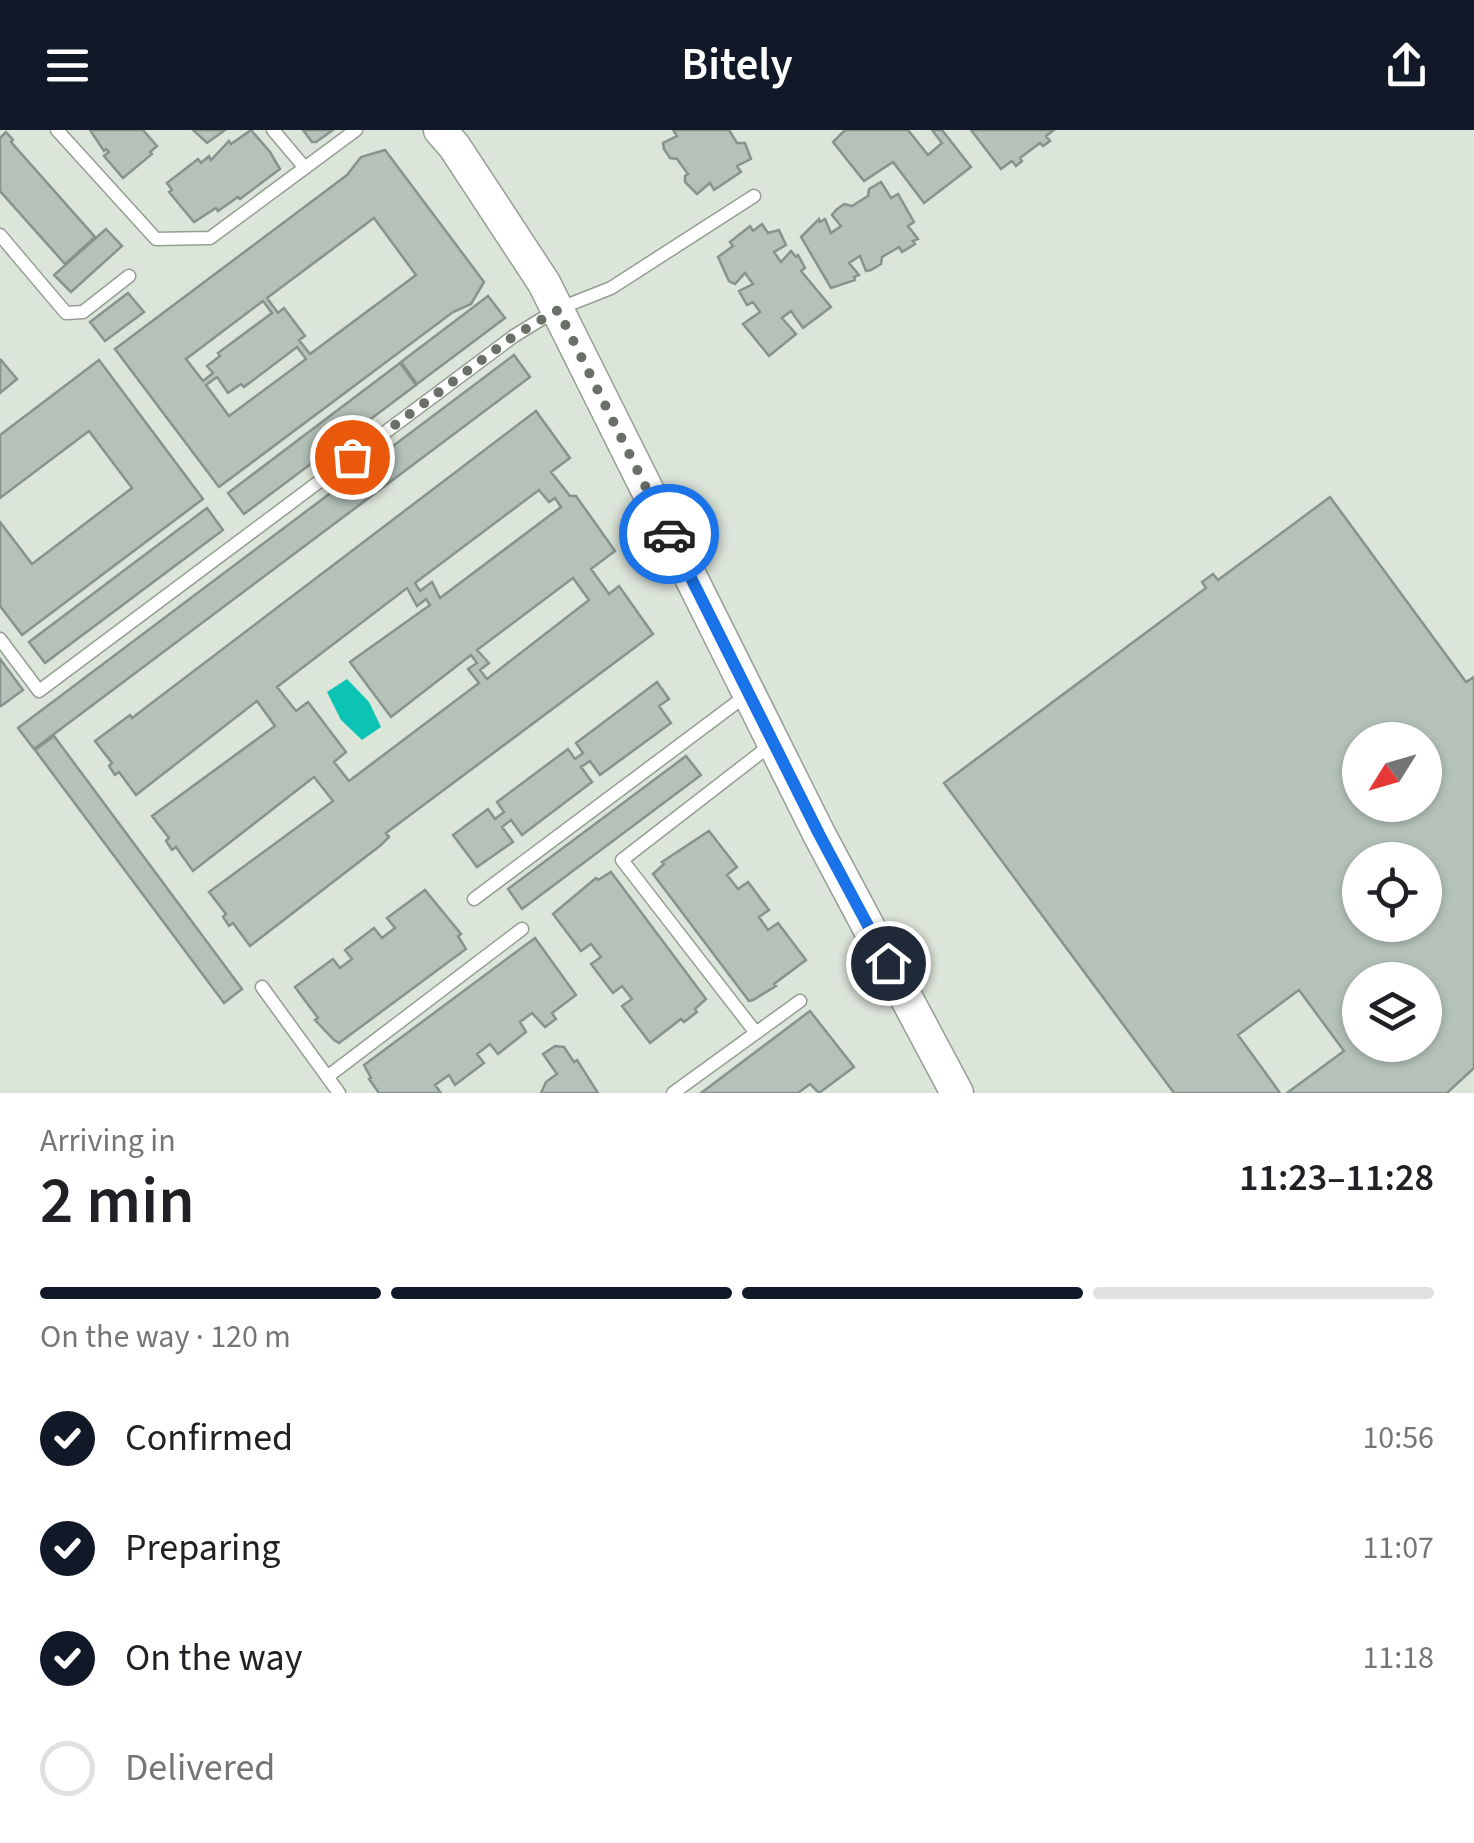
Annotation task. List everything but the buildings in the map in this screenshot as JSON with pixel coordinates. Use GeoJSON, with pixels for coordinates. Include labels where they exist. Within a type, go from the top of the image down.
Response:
{"type":"FeatureCollection","features":[{"type":"Feature","properties":{"kind":"street"},"geometry":{"type":"LineString","coordinates":[[440,130],[524,252],[558,310],[774,743],[957,1093]]}},
{"type":"Feature","properties":{"kind":"lane"},"geometry":{"type":"LineString","coordinates":[[57,130],[156,239],[210,238],[356,130]]}},
{"type":"Feature","properties":{"kind":"lane"},"geometry":{"type":"LineString","coordinates":[[273,130],[305,168]]}},
{"type":"Feature","properties":{"kind":"lane"},"geometry":{"type":"LineString","coordinates":[[0,639],[39,691],[514,336],[558,310],[611,288],[754,196]]}},
{"type":"Feature","properties":{"kind":"lane"},"geometry":{"type":"LineString","coordinates":[[0,235],[66,314],[83,312],[129,276]]}},
{"type":"Feature","properties":{"kind":"lane"},"geometry":{"type":"LineString","coordinates":[[474,900],[749,693]]}},
{"type":"Feature","properties":{"kind":"lane"},"geometry":{"type":"LineString","coordinates":[[756,1033],[622,860],[774,743]]}},
{"type":"Feature","properties":{"kind":"lane"},"geometry":{"type":"LineString","coordinates":[[328,1077],[522,929]]}},
{"type":"Feature","properties":{"kind":"lane"},"geometry":{"type":"LineString","coordinates":[[262,987],[339,1093]]}},
{"type":"Feature","properties":{"kind":"lane"},"geometry":{"type":"LineString","coordinates":[[673,1093],[800,1001]]}},
{"type":"Feature","properties":{"kind":"water"},"geometry":{"type":"Polygon","coordinates":[[[347,679],[369,702],[381,727],[362,740],[341,720],[327,692],[347,679]]]}},
{"type":"Feature","properties":{"kind":"way so far"},"geometry":{"type":"LineString","coordinates":[[352,457],[514,336],[558,310],[669,534]]}},
{"type":"Feature","properties":{"kind":"route"},"geometry":{"type":"LineString","coordinates":[[669,534],[888,963]]}}]}
